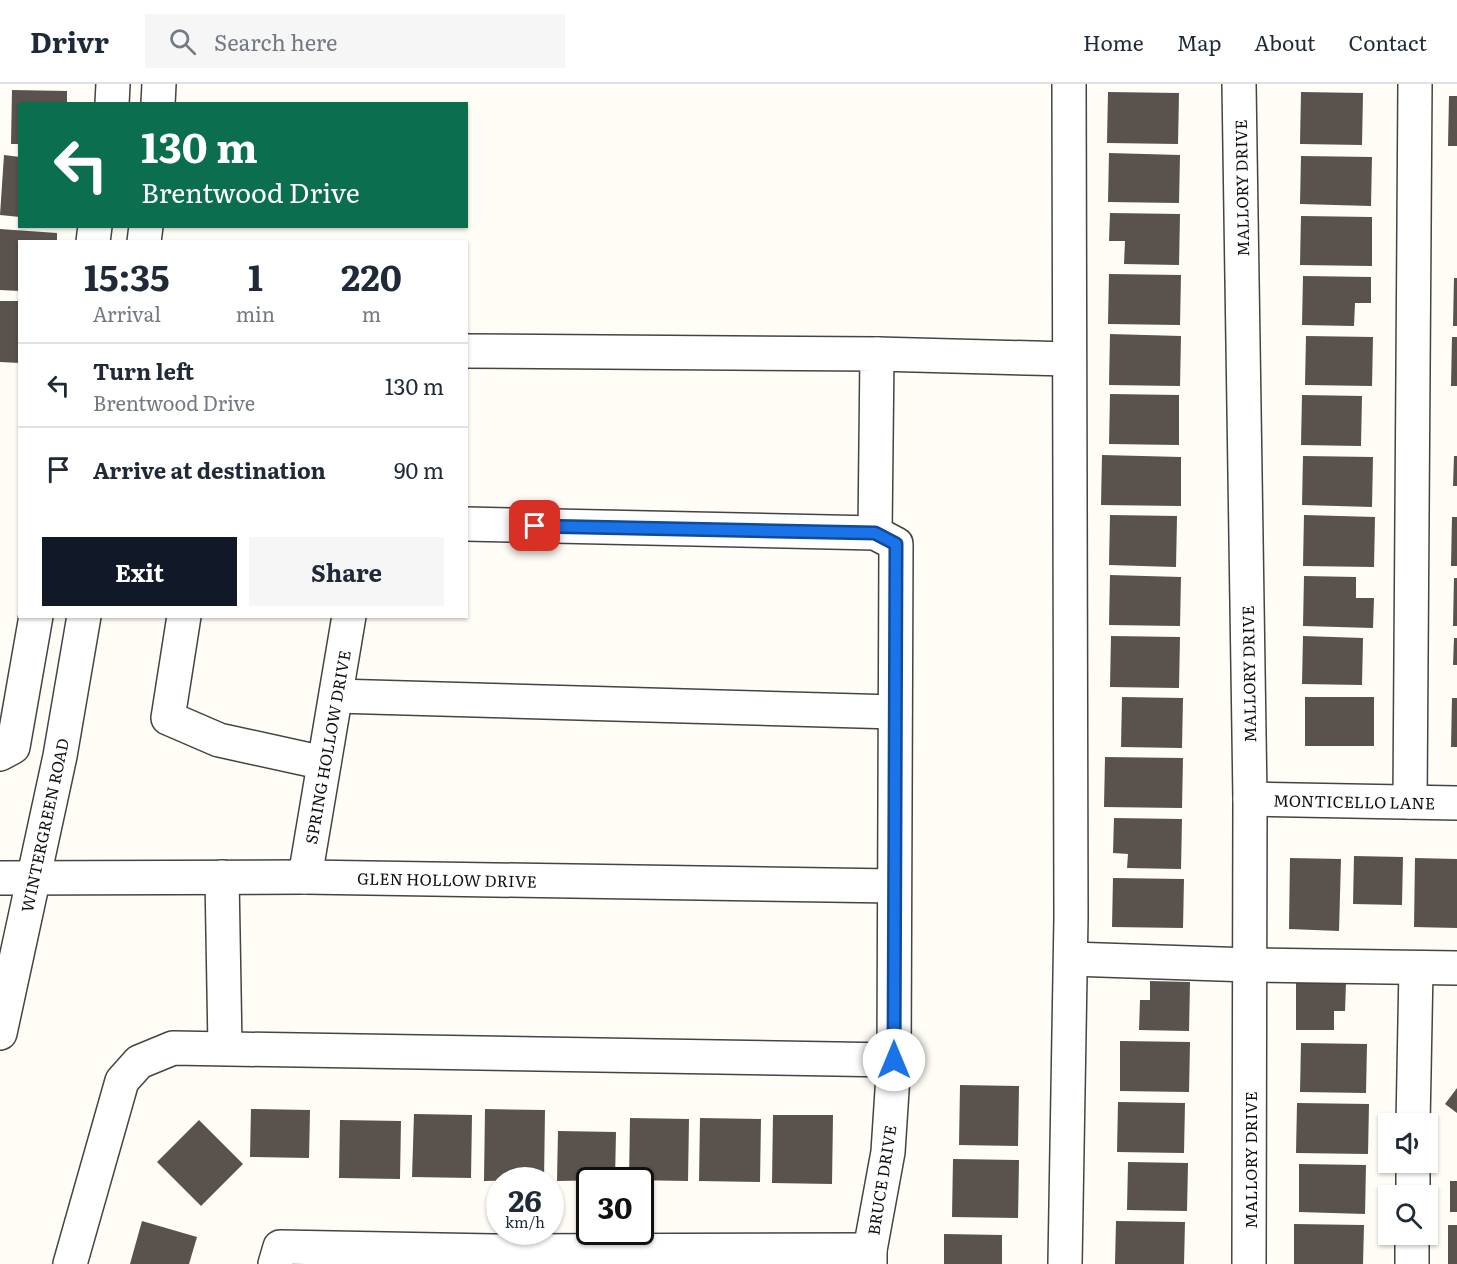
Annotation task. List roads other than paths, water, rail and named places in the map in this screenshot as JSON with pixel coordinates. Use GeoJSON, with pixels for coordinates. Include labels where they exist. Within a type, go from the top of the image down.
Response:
{"type":"FeatureCollection","features":[{"type":"Feature","properties":{"kind":"street"},"geometry":{"type":"LineString","coordinates":[[112,102],[113,84]]}},
{"type":"Feature","properties":{"kind":"street"},"geometry":{"type":"LineString","coordinates":[[158,102],[159,84]]}},
{"type":"Feature","properties":{"kind":"street"},"geometry":{"type":"LineString","coordinates":[[1065,1264],[1071,958],[1069,84]]}},
{"type":"Feature","properties":{"kind":"street","name":"MALLORY DRIVE"},"geometry":{"type":"LineString","coordinates":[[1239,84],[1250,799],[1250,1264]]}},
{"type":"Feature","properties":{"kind":"street"},"geometry":{"type":"LineString","coordinates":[[1410,802],[1415,84]]}},
{"type":"Feature","properties":{"kind":"street"},"geometry":{"type":"LineString","coordinates":[[468,351],[877,354],[1068,359]]}},
{"type":"Feature","properties":{"kind":"street"},"geometry":{"type":"LineString","coordinates":[[468,525],[875,533],[877,354]]}},
{"type":"Feature","properties":{"kind":"street","name":"BRUCE DRIVE"},"geometry":{"type":"LineString","coordinates":[[870,1257],[888,1152],[894,1060],[896,544],[875,533]]}},
{"type":"Feature","properties":{"kind":"street"},"geometry":{"type":"LineString","coordinates":[[0,754],[13,747],[36,618]]}},
{"type":"Feature","properties":{"kind":"street","name":"WINTERGREEN ROAD"},"geometry":{"type":"LineString","coordinates":[[0,1033],[60,756],[84,618]]}},
{"type":"Feature","properties":{"kind":"street"},"geometry":{"type":"LineString","coordinates":[[184,618],[168,718],[219,740],[324,763]]}},
{"type":"Feature","properties":{"kind":"street","name":"SPRING HOLLOW DRIVE"},"geometry":{"type":"LineString","coordinates":[[305,877],[349,618]]}},
{"type":"Feature","properties":{"kind":"street"},"geometry":{"type":"LineString","coordinates":[[336,696],[895,712]]}},
{"type":"Feature","properties":{"kind":"street","name":"MONTICELLO LANE"},"geometry":{"type":"LineString","coordinates":[[1250,799],[1457,803]]}},
{"type":"Feature","properties":{"kind":"street"},"geometry":{"type":"LineString","coordinates":[[222,877],[225,1047]]}},
{"type":"Feature","properties":{"kind":"street","name":"GLEN HOLLOW DRIVE"},"geometry":{"type":"LineString","coordinates":[[0,878],[305,877],[894,886]]}},
{"type":"Feature","properties":{"kind":"street"},"geometry":{"type":"LineString","coordinates":[[1071,958],[1250,965],[1457,968]]}},
{"type":"Feature","properties":{"kind":"street"},"geometry":{"type":"LineString","coordinates":[[1413,1113],[1416,969]]}},
{"type":"Feature","properties":{"kind":"street"},"geometry":{"type":"LineString","coordinates":[[70,1264],[122,1081],[139,1062],[173,1048],[225,1047],[894,1060]]}},
{"type":"Feature","properties":{"kind":"street"},"geometry":{"type":"LineString","coordinates":[[1412,1245],[1412,1264]]}},
{"type":"Feature","properties":{"kind":"street"},"geometry":{"type":"LineString","coordinates":[[274,1264],[280,1247],[493,1257],[870,1257]]}}]}
